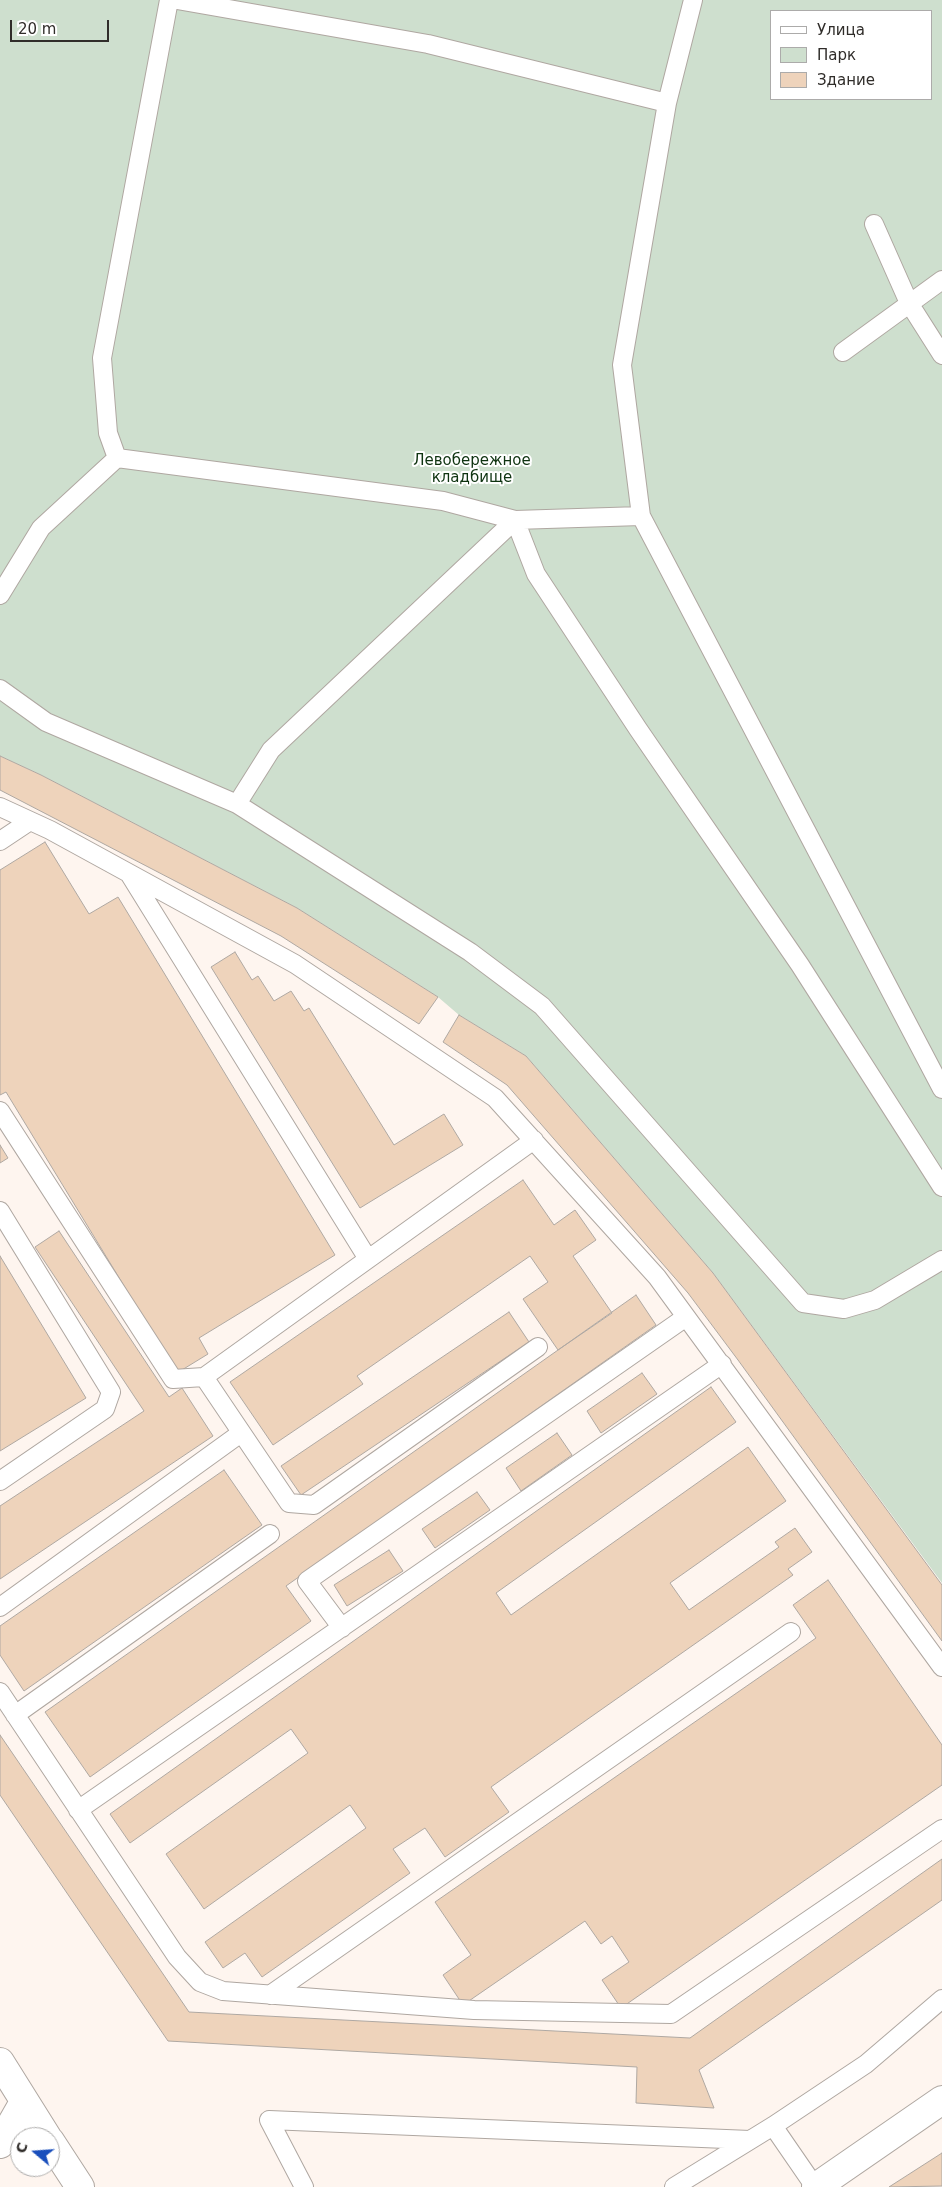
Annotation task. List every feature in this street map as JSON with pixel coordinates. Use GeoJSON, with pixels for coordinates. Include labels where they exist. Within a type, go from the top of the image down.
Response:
{"type":"FeatureCollection","features":[{"type":"Feature","properties":{"kind":"street"},"geometry":{"type":"LineString","coordinates":[[0,2062],[12,2105],[36,2127]]}},
{"type":"Feature","properties":{"kind":"street"},"geometry":{"type":"LineString","coordinates":[[815,2187],[942,2100]]}},
{"type":"Feature","properties":{"kind":"street"},"geometry":{"type":"LineString","coordinates":[[0,2144],[12,2105]]}},
{"type":"Feature","properties":{"kind":"street"},"geometry":{"type":"LineString","coordinates":[[60,2156],[80,2187]]}},
{"type":"Feature","properties":{"kind":"lane"},"geometry":{"type":"LineString","coordinates":[[117,458],[108,433],[102,358],[169,0]]}},
{"type":"Feature","properties":{"kind":"lane"},"geometry":{"type":"LineString","coordinates":[[177,0],[428,44],[667,103]]}},
{"type":"Feature","properties":{"kind":"lane"},"geometry":{"type":"LineString","coordinates":[[693,0],[667,103],[622,365],[641,516],[942,1089]]}},
{"type":"Feature","properties":{"kind":"lane"},"geometry":{"type":"LineString","coordinates":[[874,224],[909,303],[942,355]]}},
{"type":"Feature","properties":{"kind":"lane"},"geometry":{"type":"LineString","coordinates":[[843,352],[942,280]]}},
{"type":"Feature","properties":{"kind":"lane"},"geometry":{"type":"LineString","coordinates":[[117,458],[443,501],[515,520],[641,516]]}},
{"type":"Feature","properties":{"kind":"lane"},"geometry":{"type":"LineString","coordinates":[[0,595],[41,528],[117,458]]}},
{"type":"Feature","properties":{"kind":"lane"},"geometry":{"type":"LineString","coordinates":[[237,804],[271,750],[515,520]]}},
{"type":"Feature","properties":{"kind":"lane"},"geometry":{"type":"LineString","coordinates":[[515,520],[536,574],[638,729],[800,965],[942,1187]]}},
{"type":"Feature","properties":{"kind":"lane"},"geometry":{"type":"LineString","coordinates":[[0,690],[46,722],[237,804],[470,952],[542,1006],[803,1302],[844,1309],[874,1300],[942,1260]]}},
{"type":"Feature","properties":{"kind":"lane"},"geometry":{"type":"LineString","coordinates":[[0,807],[128,873],[294,964],[495,1098],[656,1277],[722,1364],[942,1667]]}},
{"type":"Feature","properties":{"kind":"lane"},"geometry":{"type":"LineString","coordinates":[[0,841],[30,821]]}},
{"type":"Feature","properties":{"kind":"lane"},"geometry":{"type":"LineString","coordinates":[[128,873],[368,1259]]}},
{"type":"Feature","properties":{"kind":"lane"},"geometry":{"type":"LineString","coordinates":[[0,1111],[173,1379],[204,1377],[534,1140]]}},
{"type":"Feature","properties":{"kind":"lane"},"geometry":{"type":"LineString","coordinates":[[0,1211],[111,1392],[105,1409],[0,1481]]}},
{"type":"Feature","properties":{"kind":"lane"},"geometry":{"type":"LineString","coordinates":[[342,1628],[308,1581],[686,1317]]}},
{"type":"Feature","properties":{"kind":"lane"},"geometry":{"type":"LineString","coordinates":[[204,1377],[289,1503],[314,1505],[538,1347]]}},
{"type":"Feature","properties":{"kind":"lane"},"geometry":{"type":"LineString","coordinates":[[78,1810],[722,1364]]}},
{"type":"Feature","properties":{"kind":"lane"},"geometry":{"type":"LineString","coordinates":[[0,1607],[241,1433]]}},
{"type":"Feature","properties":{"kind":"lane"},"geometry":{"type":"LineString","coordinates":[[15,1715],[270,1534]]}},
{"type":"Feature","properties":{"kind":"lane"},"geometry":{"type":"LineString","coordinates":[[270,1995],[791,1632]]}},
{"type":"Feature","properties":{"kind":"lane"},"geometry":{"type":"LineString","coordinates":[[0,1692],[177,1957],[200,1982],[223,1991],[474,2010],[671,2014],[942,1829]]}},
{"type":"Feature","properties":{"kind":"lane"},"geometry":{"type":"LineString","coordinates":[[674,2187],[773,2126],[866,2064],[942,1999]]}},
{"type":"Feature","properties":{"kind":"lane"},"geometry":{"type":"LineString","coordinates":[[304,2187],[270,2120],[750,2140]]}},
{"type":"Feature","properties":{"kind":"lane"},"geometry":{"type":"LineString","coordinates":[[773,2126],[815,2187]]}},
{"type":"Feature","properties":{"kind":"green space","name":"Левобережное кладбище"},"geometry":{"type":"Polygon","coordinates":[[[0,0],[942,0],[942,1583],[713,1273],[526,1056],[459,1015],[438,997],[297,908],[41,775],[0,756],[0,0]]]}},
{"type":"Feature","properties":{"kind":"building"},"geometry":{"type":"Polygon","coordinates":[[[0,756],[41,775],[297,908],[438,997],[419,1024],[281,936],[0,790],[0,756]]]}},
{"type":"Feature","properties":{"kind":"building"},"geometry":{"type":"Polygon","coordinates":[[[45,842],[89,914],[118,897],[335,1255],[199,1338],[208,1354],[177,1373],[6,1092],[0,1095],[0,870],[45,842]]]}},
{"type":"Feature","properties":{"kind":"building"},"geometry":{"type":"Polygon","coordinates":[[[235,952],[252,980],[258,976],[274,1001],[291,991],[304,1011],[309,1008],[394,1145],[444,1114],[463,1145],[360,1208],[211,967],[235,952]]]}},
{"type":"Feature","properties":{"kind":"building"},"geometry":{"type":"Polygon","coordinates":[[[459,1015],[526,1056],[713,1273],[942,1585],[942,1641],[688,1293],[507,1085],[443,1042],[459,1015]]]}},
{"type":"Feature","properties":{"kind":"building"},"geometry":{"type":"Polygon","coordinates":[[[0,1145],[8,1158],[0,1163],[0,1145]]]}},
{"type":"Feature","properties":{"kind":"building"},"geometry":{"type":"Polygon","coordinates":[[[523,1180],[554,1225],[575,1210],[596,1240],[573,1256],[612,1313],[558,1350],[523,1299],[548,1282],[530,1256],[357,1376],[363,1384],[273,1445],[230,1382],[523,1180]]]}},
{"type":"Feature","properties":{"kind":"building"},"geometry":{"type":"Polygon","coordinates":[[[59,1231],[169,1397],[182,1388],[213,1436],[0,1579],[0,1506],[144,1411],[35,1247],[59,1231]]]}},
{"type":"Feature","properties":{"kind":"building"},"geometry":{"type":"Polygon","coordinates":[[[0,1256],[86,1398],[0,1451],[0,1256]]]}},
{"type":"Feature","properties":{"kind":"building"},"geometry":{"type":"Polygon","coordinates":[[[636,1295],[656,1325],[286,1586],[311,1621],[90,1777],[45,1712],[636,1295]]]}},
{"type":"Feature","properties":{"kind":"building"},"geometry":{"type":"Polygon","coordinates":[[[509,1312],[529,1342],[301,1495],[281,1466],[509,1312]]]}},
{"type":"Feature","properties":{"kind":"building"},"geometry":{"type":"Polygon","coordinates":[[[642,1373],[657,1394],[601,1433],[587,1411],[642,1373]]]}},
{"type":"Feature","properties":{"kind":"building"},"geometry":{"type":"Polygon","coordinates":[[[711,1387],[736,1422],[496,1593],[511,1615],[748,1447],[786,1501],[670,1583],[689,1610],[779,1547],[775,1542],[795,1528],[812,1552],[788,1569],[793,1575],[491,1787],[509,1812],[445,1857],[425,1828],[393,1849],[410,1873],[262,1977],[245,1953],[223,1968],[205,1942],[366,1828],[350,1805],[204,1909],[166,1854],[308,1753],[291,1729],[130,1843],[110,1814],[711,1387]]]}},
{"type":"Feature","properties":{"kind":"building"},"geometry":{"type":"Polygon","coordinates":[[[557,1433],[572,1455],[521,1491],[506,1468],[557,1433]]]}},
{"type":"Feature","properties":{"kind":"building"},"geometry":{"type":"Polygon","coordinates":[[[224,1470],[262,1525],[24,1691],[0,1655],[0,1626],[224,1470]]]}},
{"type":"Feature","properties":{"kind":"building"},"geometry":{"type":"Polygon","coordinates":[[[477,1492],[490,1510],[435,1548],[422,1529],[477,1492]]]}},
{"type":"Feature","properties":{"kind":"building"},"geometry":{"type":"Polygon","coordinates":[[[389,1550],[403,1571],[347,1606],[334,1585],[389,1550]]]}},
{"type":"Feature","properties":{"kind":"building"},"geometry":{"type":"Polygon","coordinates":[[[828,1580],[942,1745],[942,1785],[621,2008],[602,1980],[629,1962],[612,1936],[601,1944],[585,1921],[463,2005],[443,1975],[471,1955],[435,1902],[816,1638],[793,1605],[828,1580]]]}},
{"type":"Feature","properties":{"kind":"building"},"geometry":{"type":"Polygon","coordinates":[[[0,1735],[189,2012],[690,2038],[942,1859],[942,1900],[699,2070],[714,2108],[636,2103],[637,2067],[168,2041],[0,1795],[0,1735]]]}},
{"type":"Feature","properties":{"kind":"building"},"geometry":{"type":"Polygon","coordinates":[[[942,2153],[942,2186],[889,2187],[942,2153]]]}}]}
